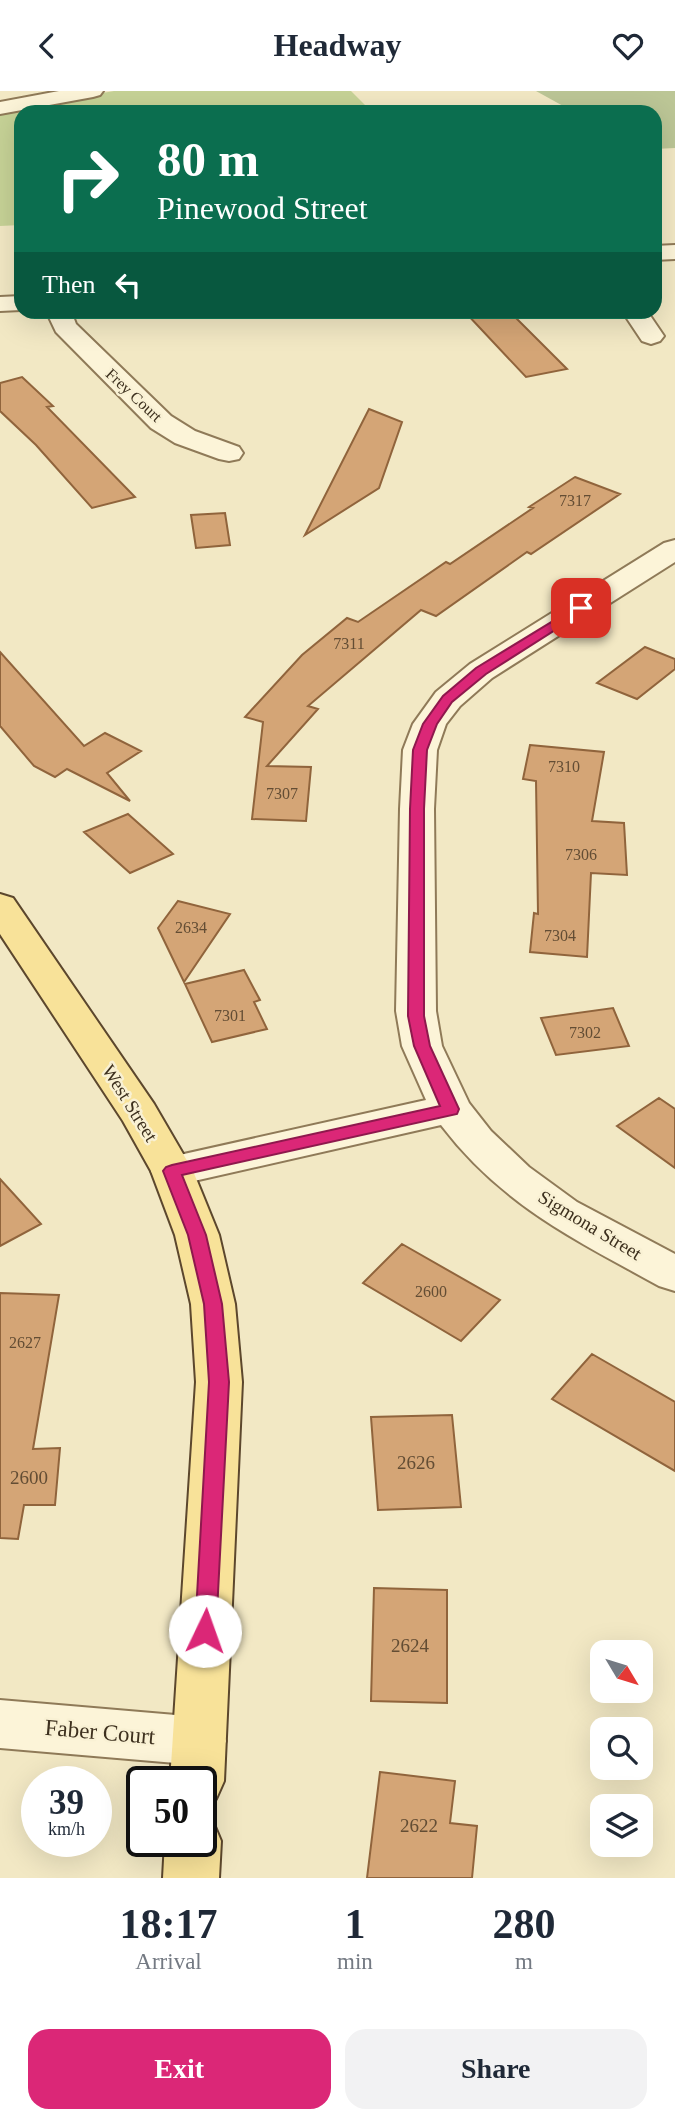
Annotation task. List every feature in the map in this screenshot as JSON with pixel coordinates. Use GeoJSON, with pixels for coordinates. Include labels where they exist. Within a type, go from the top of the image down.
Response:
{"type":"FeatureCollection","features":[{"type":"Feature","properties":{"kind":"main road","name":"West Street"},"geometry":{"type":"LineString","coordinates":[[6,927],[139,1114],[172,1171],[197,1235],[213,1304],[219,1382],[198,1761]]}},
{"type":"Feature","properties":{"kind":"main road"},"geometry":{"type":"LineString","coordinates":[[191,1878],[192,1857]]}},
{"type":"Feature","properties":{"kind":"street"},"geometry":{"type":"LineString","coordinates":[[16,105],[93,91]]}},
{"type":"Feature","properties":{"kind":"street","name":"Frey Court"},"geometry":{"type":"LineString","coordinates":[[62,319],[65,327],[161,422],[185,436],[229,453]]}},
{"type":"Feature","properties":{"kind":"street"},"geometry":{"type":"LineString","coordinates":[[639,319],[650,336]]}},
{"type":"Feature","properties":{"kind":"street","name":"Sigmona Street"},"geometry":{"type":"LineString","coordinates":[[675,549],[481,671],[448,699],[430,724],[420,750],[417,809],[416,1016],[422,1046],[451,1109],[476,1141],[505,1169],[552,1206],[675,1274]]}},
{"type":"Feature","properties":{"kind":"street"},"geometry":{"type":"LineString","coordinates":[[172,1171],[451,1109]]}},
{"type":"Feature","properties":{"kind":"street","name":"Faber Court"},"geometry":{"type":"LineString","coordinates":[[0,1724],[198,1761]]}},
{"type":"Feature","properties":{"kind":"green space"},"geometry":{"type":"Polygon","coordinates":[[[114,91],[351,91],[365,105],[34,105],[114,91]]]}},
{"type":"Feature","properties":{"kind":"green space"},"geometry":{"type":"Polygon","coordinates":[[[536,91],[675,91],[675,148],[662,149],[662,105],[561,105],[536,91]]]}},
{"type":"Feature","properties":{"kind":"green space"},"geometry":{"type":"Polygon","coordinates":[[[14,109],[14,225],[0,226],[0,111],[14,109]]]}},
{"type":"Feature","properties":{"kind":"building"},"geometry":{"type":"Polygon","coordinates":[[[472,319],[517,319],[567,369],[526,377],[472,319]]]}},
{"type":"Feature","properties":{"kind":"building"},"geometry":{"type":"Polygon","coordinates":[[[22,377],[53,406],[47,407],[135,497],[92,508],[36,445],[0,411],[0,383],[22,377]]]}},
{"type":"Feature","properties":{"kind":"building"},"geometry":{"type":"Polygon","coordinates":[[[369,409],[402,422],[379,488],[305,535],[369,409]]]}},
{"type":"Feature","properties":{"kind":"building"},"geometry":{"type":"Polygon","coordinates":[[[575,477],[620,494],[531,554],[527,552],[436,616],[421,610],[308,706],[318,709],[267,766],[311,767],[306,821],[252,819],[263,722],[245,717],[302,655],[347,618],[358,622],[446,562],[450,564],[575,477]]]}},
{"type":"Feature","properties":{"kind":"building"},"geometry":{"type":"Polygon","coordinates":[[[225,513],[230,545],[196,548],[191,515],[225,513]]]}},
{"type":"Feature","properties":{"kind":"building"},"geometry":{"type":"Polygon","coordinates":[[[645,647],[675,659],[675,669],[637,699],[597,683],[645,647]]]}},
{"type":"Feature","properties":{"kind":"building"},"geometry":{"type":"Polygon","coordinates":[[[0,652],[84,746],[105,733],[141,751],[107,773],[130,801],[67,769],[55,777],[34,766],[0,726],[0,652]]]}},
{"type":"Feature","properties":{"kind":"building"},"geometry":{"type":"Polygon","coordinates":[[[530,745],[604,752],[592,821],[624,823],[627,875],[591,873],[587,957],[530,952],[534,913],[538,914],[536,781],[523,779],[530,745]]]}},
{"type":"Feature","properties":{"kind":"building"},"geometry":{"type":"Polygon","coordinates":[[[128,814],[173,854],[130,873],[84,832],[128,814]]]}},
{"type":"Feature","properties":{"kind":"building"},"geometry":{"type":"Polygon","coordinates":[[[178,901],[230,914],[184,982],[158,928],[178,901]]]}},
{"type":"Feature","properties":{"kind":"building"},"geometry":{"type":"Polygon","coordinates":[[[244,970],[260,1000],[254,1002],[267,1029],[212,1042],[185,984],[244,970]]]}},
{"type":"Feature","properties":{"kind":"building"},"geometry":{"type":"Polygon","coordinates":[[[613,1008],[629,1046],[556,1055],[541,1018],[613,1008]]]}},
{"type":"Feature","properties":{"kind":"building"},"geometry":{"type":"Polygon","coordinates":[[[659,1098],[675,1109],[675,1168],[617,1126],[659,1098]]]}},
{"type":"Feature","properties":{"kind":"building"},"geometry":{"type":"Polygon","coordinates":[[[0,1179],[41,1224],[0,1246],[0,1179]]]}},
{"type":"Feature","properties":{"kind":"building"},"geometry":{"type":"Polygon","coordinates":[[[402,1244],[500,1300],[461,1341],[363,1283],[402,1244]]]}},
{"type":"Feature","properties":{"kind":"building"},"geometry":{"type":"Polygon","coordinates":[[[0,1293],[59,1295],[33,1449],[60,1448],[55,1505],[24,1505],[18,1539],[0,1538],[0,1293]]]}},
{"type":"Feature","properties":{"kind":"building"},"geometry":{"type":"Polygon","coordinates":[[[592,1354],[675,1402],[675,1471],[552,1399],[592,1354]]]}},
{"type":"Feature","properties":{"kind":"building"},"geometry":{"type":"Polygon","coordinates":[[[452,1415],[461,1507],[378,1510],[371,1417],[452,1415]]]}},
{"type":"Feature","properties":{"kind":"building"},"geometry":{"type":"Polygon","coordinates":[[[374,1588],[447,1590],[447,1703],[371,1701],[374,1588]]]}},
{"type":"Feature","properties":{"kind":"building"},"geometry":{"type":"Polygon","coordinates":[[[380,1772],[455,1781],[450,1823],[477,1826],[472,1878],[367,1878],[380,1772]]]}},
{"type":"Feature","properties":{"kind":"route"},"geometry":{"type":"LineString","coordinates":[[205,1631],[219,1382],[213,1304],[197,1235],[172,1171],[451,1109],[422,1046],[416,1016],[417,809],[420,750],[430,724],[448,699],[481,671],[581,608]]}}]}
